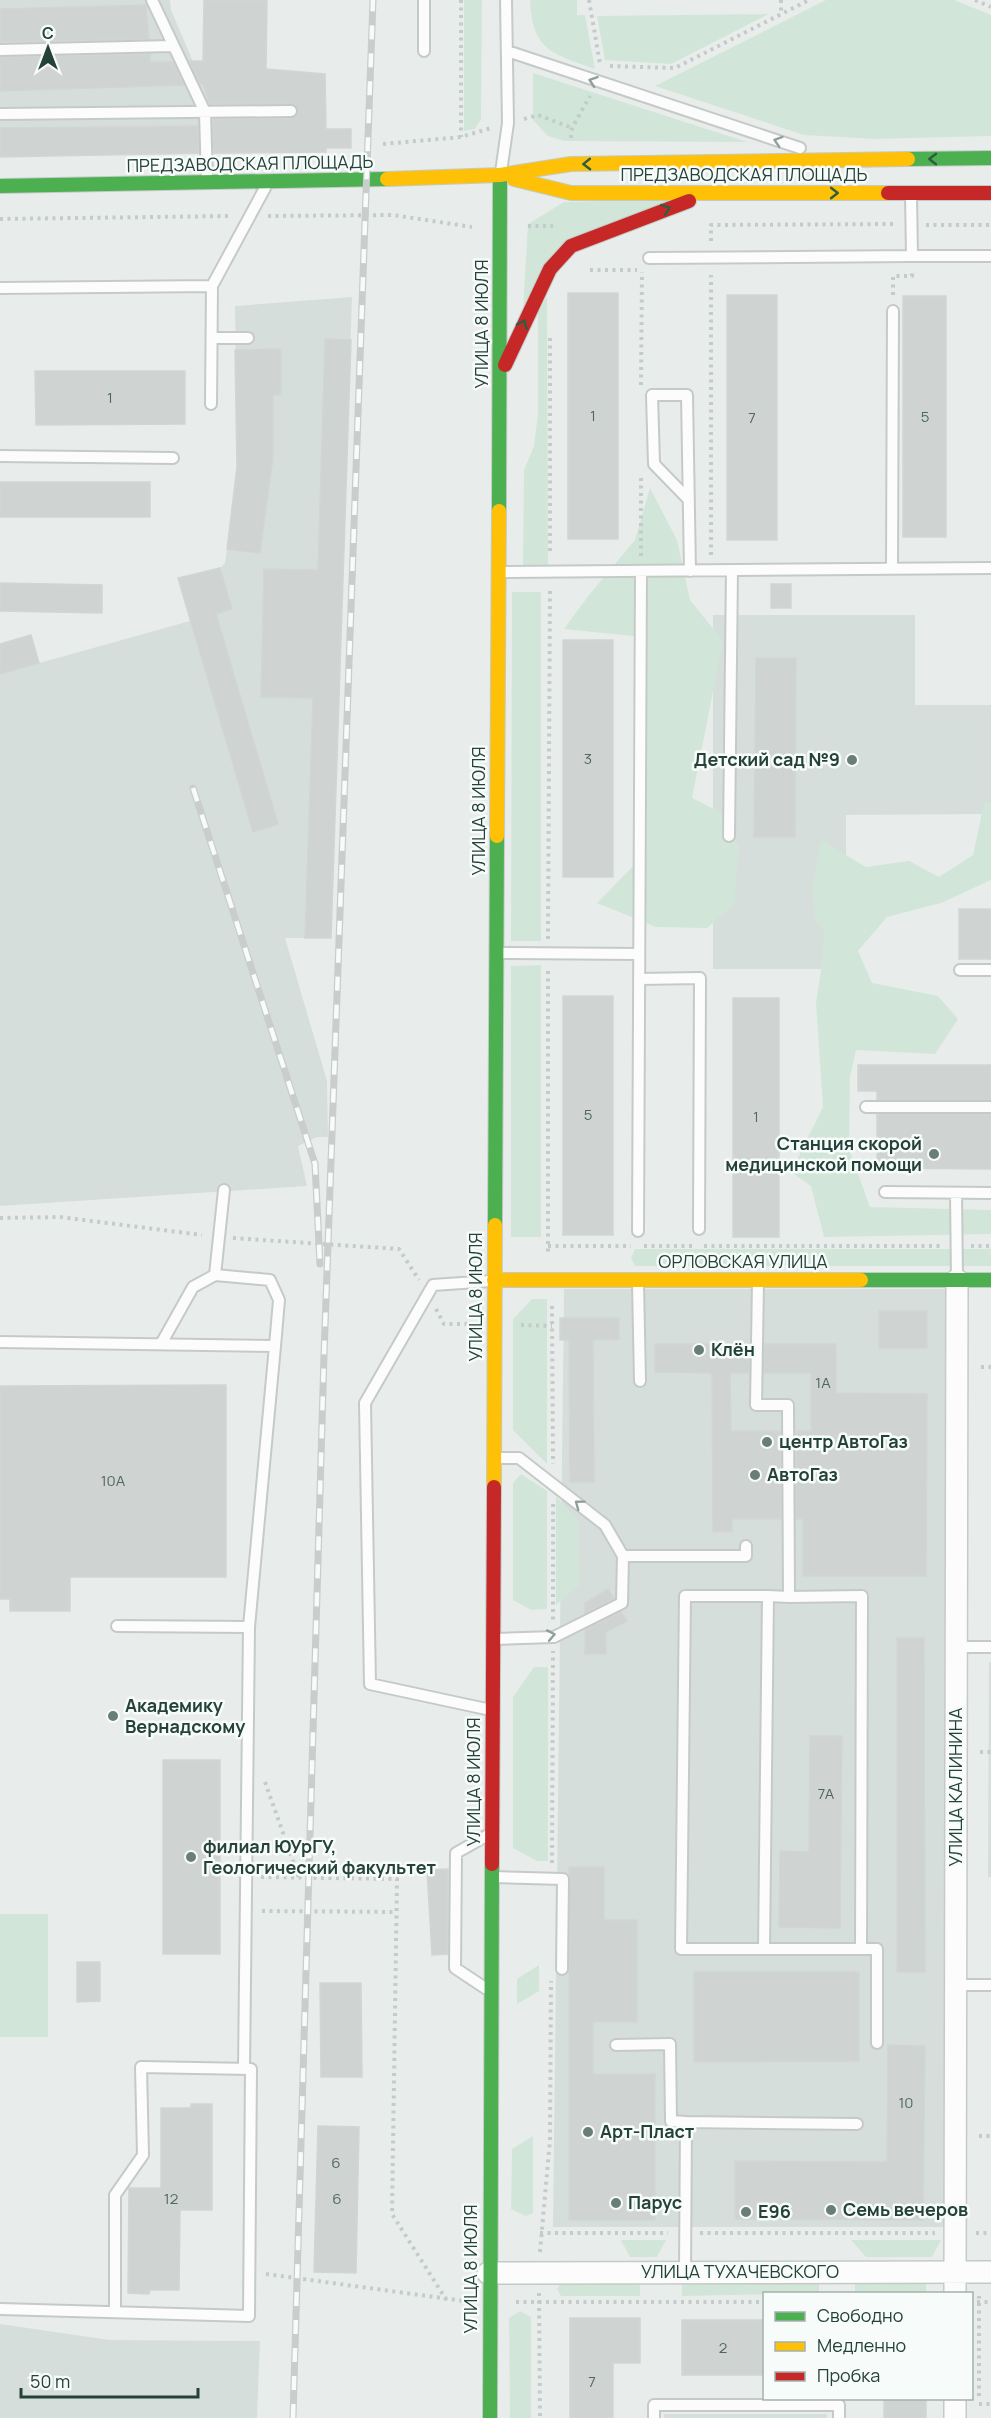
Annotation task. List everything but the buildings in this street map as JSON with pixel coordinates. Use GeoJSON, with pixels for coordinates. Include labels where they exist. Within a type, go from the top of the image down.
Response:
{"type":"FeatureCollection","features":[{"type":"Feature","properties":{"kind":"main road","name":"ПРЕДЗАВОДСКАЯ ПЛОЩАДЬ"},"geometry":{"type":"LineString","coordinates":[[0,186],[268,183],[500,175],[570,164],[991,158]]}},
{"type":"Feature","properties":{"kind":"main road","name":"ПРЕДЗАВОДСКАЯ ПЛОЩАДЬ"},"geometry":{"type":"LineString","coordinates":[[500,175],[570,193],[991,193]]}},
{"type":"Feature","properties":{"kind":"main road","name":"УЛИЦА 8 ИЮЛЯ"},"geometry":{"type":"LineString","coordinates":[[490,2418],[488,2273],[500,175]]}},
{"type":"Feature","properties":{"kind":"main road"},"geometry":{"type":"LineString","coordinates":[[499,377],[550,269],[570,246],[713,193]]}},
{"type":"Feature","properties":{"kind":"main road","name":"ОРЛОВСКАЯ УЛИЦА"},"geometry":{"type":"LineString","coordinates":[[494,1280],[991,1280]]}},
{"type":"Feature","properties":{"kind":"street","name":"УЛИЦА КАЛИНИНА"},"geometry":{"type":"LineString","coordinates":[[955,2292],[957,1280]]}},
{"type":"Feature","properties":{"kind":"street","name":"УЛИЦА ТУХАЧЕВСКОГО"},"geometry":{"type":"LineString","coordinates":[[488,2273],[991,2272]]}},
{"type":"Feature","properties":{"kind":"street"},"geometry":{"type":"LineString","coordinates":[[955,2400],[955,2418]]}},
{"type":"Feature","properties":{"kind":"lane"},"geometry":{"type":"LineString","coordinates":[[153,0],[205,112],[207,184]]}},
{"type":"Feature","properties":{"kind":"lane"},"geometry":{"type":"LineString","coordinates":[[424,0],[424,51]]}},
{"type":"Feature","properties":{"kind":"lane"},"geometry":{"type":"LineString","coordinates":[[500,175],[508,123],[506,0]]}},
{"type":"Feature","properties":{"kind":"lane"},"geometry":{"type":"LineString","coordinates":[[0,50],[172,45]]}},
{"type":"Feature","properties":{"kind":"lane"},"geometry":{"type":"LineString","coordinates":[[507,51],[834,159]]}},
{"type":"Feature","properties":{"kind":"lane"},"geometry":{"type":"LineString","coordinates":[[0,114],[291,111]]}},
{"type":"Feature","properties":{"kind":"lane"},"geometry":{"type":"LineString","coordinates":[[211,404],[212,285],[268,183]]}},
{"type":"Feature","properties":{"kind":"lane"},"geometry":{"type":"LineString","coordinates":[[911,192],[912,256]]}},
{"type":"Feature","properties":{"kind":"lane"},"geometry":{"type":"LineString","coordinates":[[649,258],[991,256]]}},
{"type":"Feature","properties":{"kind":"lane"},"geometry":{"type":"LineString","coordinates":[[0,288],[212,285]]}},
{"type":"Feature","properties":{"kind":"lane"},"geometry":{"type":"LineString","coordinates":[[892,569],[893,311]]}},
{"type":"Feature","properties":{"kind":"lane"},"geometry":{"type":"LineString","coordinates":[[212,338],[248,338]]}},
{"type":"Feature","properties":{"kind":"lane"},"geometry":{"type":"LineString","coordinates":[[689,500],[654,464],[652,395],[687,395],[689,500],[690,571]]}},
{"type":"Feature","properties":{"kind":"lane"},"geometry":{"type":"LineString","coordinates":[[0,456],[173,458]]}},
{"type":"Feature","properties":{"kind":"lane"},"geometry":{"type":"LineString","coordinates":[[498,572],[991,568]]}},
{"type":"Feature","properties":{"kind":"lane"},"geometry":{"type":"LineString","coordinates":[[729,836],[732,570]]}},
{"type":"Feature","properties":{"kind":"lane"},"geometry":{"type":"LineString","coordinates":[[638,1231],[641,571]]}},
{"type":"Feature","properties":{"kind":"lane"},"geometry":{"type":"LineString","coordinates":[[496,953],[639,954]]}},
{"type":"Feature","properties":{"kind":"lane"},"geometry":{"type":"LineString","coordinates":[[960,970],[991,970]]}},
{"type":"Feature","properties":{"kind":"lane"},"geometry":{"type":"LineString","coordinates":[[639,979],[700,978],[699,1229]]}},
{"type":"Feature","properties":{"kind":"lane"},"geometry":{"type":"LineString","coordinates":[[866,1107],[991,1107]]}},
{"type":"Feature","properties":{"kind":"lane"},"geometry":{"type":"LineString","coordinates":[[215,1275],[224,1190]]}},
{"type":"Feature","properties":{"kind":"lane"},"geometry":{"type":"LineString","coordinates":[[885,1192],[991,1193]]}},
{"type":"Feature","properties":{"kind":"lane"},"geometry":{"type":"LineString","coordinates":[[956,1193],[957,1280]]}},
{"type":"Feature","properties":{"kind":"lane"},"geometry":{"type":"LineString","coordinates":[[161,1344],[193,1287],[215,1275],[270,1280],[279,1300],[249,1627],[244,2069]]}},
{"type":"Feature","properties":{"kind":"lane"},"geometry":{"type":"LineString","coordinates":[[492,1710],[370,1684],[365,1403],[433,1285],[494,1280]]}},
{"type":"Feature","properties":{"kind":"lane"},"geometry":{"type":"LineString","coordinates":[[638,1280],[640,1381]]}},
{"type":"Feature","properties":{"kind":"lane"},"geometry":{"type":"LineString","coordinates":[[758,1280],[756,1405],[788,1405],[789,1597]]}},
{"type":"Feature","properties":{"kind":"lane"},"geometry":{"type":"LineString","coordinates":[[0,1342],[275,1347]]}},
{"type":"Feature","properties":{"kind":"lane"},"geometry":{"type":"LineString","coordinates":[[492,1639],[554,1637],[622,1603],[622,1556],[605,1525],[519,1458],[493,1458]]}},
{"type":"Feature","properties":{"kind":"lane"},"geometry":{"type":"LineString","coordinates":[[622,1556],[746,1556],[746,1546]]}},
{"type":"Feature","properties":{"kind":"lane"},"geometry":{"type":"LineString","coordinates":[[861,1950],[862,1596],[684,1596],[681,1949],[764,1949],[861,1950],[878,1950],[877,2043]]}},
{"type":"Feature","properties":{"kind":"lane"},"geometry":{"type":"LineString","coordinates":[[764,1949],[768,1596]]}},
{"type":"Feature","properties":{"kind":"lane"},"geometry":{"type":"LineString","coordinates":[[117,1626],[249,1627]]}},
{"type":"Feature","properties":{"kind":"lane"},"geometry":{"type":"LineString","coordinates":[[957,1647],[991,1647]]}},
{"type":"Feature","properties":{"kind":"lane"},"geometry":{"type":"LineString","coordinates":[[490,1992],[455,1968],[455,1956],[456,1853],[491,1833]]}},
{"type":"Feature","properties":{"kind":"lane"},"geometry":{"type":"LineString","coordinates":[[491,1877],[563,1879],[562,1969]]}},
{"type":"Feature","properties":{"kind":"lane"},"geometry":{"type":"LineString","coordinates":[[956,1984],[991,1984]]}},
{"type":"Feature","properties":{"kind":"lane"},"geometry":{"type":"LineString","coordinates":[[616,2045],[670,2044],[671,2121],[857,2124]]}},
{"type":"Feature","properties":{"kind":"lane"},"geometry":{"type":"LineString","coordinates":[[0,2309],[249,2316],[251,2069],[141,2067],[143,2155],[115,2195],[115,2312]]}},
{"type":"Feature","properties":{"kind":"lane"},"geometry":{"type":"LineString","coordinates":[[685,2272],[686,2122]]}},
{"type":"Feature","properties":{"kind":"lane"},"geometry":{"type":"LineString","coordinates":[[654,2418],[654,2405],[839,2405],[839,2418]]}},
{"type":"Feature","properties":{"kind":"path"},"geometry":{"type":"LineString","coordinates":[[461,0],[461,137]]}},
{"type":"Feature","properties":{"kind":"path"},"geometry":{"type":"LineString","coordinates":[[589,0],[600,66],[598,82]]}},
{"type":"Feature","properties":{"kind":"path"},"geometry":{"type":"LineString","coordinates":[[781,0],[781,14]]}},
{"type":"Feature","properties":{"kind":"path"},"geometry":{"type":"LineString","coordinates":[[600,66],[675,68],[810,0]]}},
{"type":"Feature","properties":{"kind":"path"},"geometry":{"type":"LineString","coordinates":[[975,0],[991,7]]}},
{"type":"Feature","properties":{"kind":"path"},"geometry":{"type":"LineString","coordinates":[[383,144],[461,137],[538,115],[572,128]]}},
{"type":"Feature","properties":{"kind":"path"},"geometry":{"type":"LineString","coordinates":[[0,219],[393,215],[463,227],[559,225]]}},
{"type":"Feature","properties":{"kind":"path"},"geometry":{"type":"LineString","coordinates":[[711,571],[711,225],[991,225]]}},
{"type":"Feature","properties":{"kind":"path"},"geometry":{"type":"LineString","coordinates":[[893,311],[893,276],[912,276],[912,256]]}},
{"type":"Feature","properties":{"kind":"path"},"geometry":{"type":"LineString","coordinates":[[583,270],[653,271]]}},
{"type":"Feature","properties":{"kind":"path"},"geometry":{"type":"LineString","coordinates":[[550,334],[548,1246],[551,1280]]}},
{"type":"Feature","properties":{"kind":"path"},"geometry":{"type":"LineString","coordinates":[[548,1246],[991,1246]]}},
{"type":"Feature","properties":{"kind":"path"},"geometry":{"type":"LineString","coordinates":[[981,1367],[991,1367]]}},
{"type":"Feature","properties":{"kind":"path"},"geometry":{"type":"LineString","coordinates":[[980,1752],[991,1752]]}},
{"type":"Feature","properties":{"kind":"path"},"geometry":{"type":"LineString","coordinates":[[247,1762],[258,1763],[299,1878]]}},
{"type":"Feature","properties":{"kind":"path"},"geometry":{"type":"LineString","coordinates":[[246,1877],[398,1879],[392,2214],[447,2301]]}},
{"type":"Feature","properties":{"kind":"path"},"geometry":{"type":"LineString","coordinates":[[246,1910],[397,1912]]}},
{"type":"Feature","properties":{"kind":"path"},"geometry":{"type":"LineString","coordinates":[[540,2418],[540,2233],[550,2140],[551,1991]]}},
{"type":"Feature","properties":{"kind":"path"},"geometry":{"type":"LineString","coordinates":[[979,2136],[991,2136]]}},
{"type":"Feature","properties":{"kind":"path"},"geometry":{"type":"LineString","coordinates":[[540,2233],[991,2233]]}},
{"type":"Feature","properties":{"kind":"path"},"geometry":{"type":"LineString","coordinates":[[249,2271],[447,2301],[763,2302]]}},
{"type":"Feature","properties":{"kind":"path"},"geometry":{"type":"LineString","coordinates":[[973,2302],[991,2302]]}},
{"type":"Feature","properties":{"kind":"path"},"geometry":{"type":"LineString","coordinates":[[979,2404],[991,2404]]}},
{"type":"Feature","properties":{"kind":"shaded area"},"geometry":{"type":"Polygon","coordinates":[[[0,0],[170,0],[171,10],[194,64],[325,74],[326,152],[0,157],[0,0]]]}},
{"type":"Feature","properties":{"kind":"shaded area"},"geometry":{"type":"Polygon","coordinates":[[[352,297],[331,938],[285,938],[327,1081],[328,1137],[317,1137],[298,1146],[307,1186],[0,1206],[0,674],[190,621],[178,578],[220,568],[225,563],[227,549],[237,468],[235,306],[352,297]]]}},
{"type":"Feature","properties":{"kind":"shaded area","name":"Детский сад №9"},"geometry":{"type":"Polygon","coordinates":[[[713,615],[915,615],[915,705],[991,705],[991,814],[846,815],[846,969],[713,969],[713,615]]]}},
{"type":"Feature","properties":{"kind":"shaded area"},"geometry":{"type":"Polygon","coordinates":[[[564,1289],[950,1289],[948,2227],[553,2227],[564,1289]]]}},
{"type":"Feature","properties":{"kind":"shaded area"},"geometry":{"type":"Polygon","coordinates":[[[989,1662],[991,1662],[991,1877],[988,1877],[989,1662]]]}},
{"type":"Feature","properties":{"kind":"shaded area"},"geometry":{"type":"Polygon","coordinates":[[[0,2324],[110,2340],[260,2341],[257,2418],[0,2418],[0,2324]]]}},
{"type":"Feature","properties":{"kind":"shaded area"},"geometry":{"type":"Polygon","coordinates":[[[664,2414],[827,2414],[827,2418],[664,2418],[664,2414]]]}},
{"type":"Feature","properties":{"kind":"green space"},"geometry":{"type":"Polygon","coordinates":[[[464,0],[482,0],[481,119],[475,129],[464,131],[464,0]]]}},
{"type":"Feature","properties":{"kind":"green space"},"geometry":{"type":"Polygon","coordinates":[[[530,0],[577,0],[577,15],[585,15],[595,69],[557,54],[540,40],[535,30],[530,0]]]}},
{"type":"Feature","properties":{"kind":"green space"},"geometry":{"type":"Polygon","coordinates":[[[826,0],[954,0],[991,15],[991,136],[875,139],[804,135],[655,86],[826,0]]]}},
{"type":"Feature","properties":{"kind":"green space"},"geometry":{"type":"Polygon","coordinates":[[[769,14],[671,64],[605,60],[597,16],[769,14]]]}},
{"type":"Feature","properties":{"kind":"green space"},"geometry":{"type":"Polygon","coordinates":[[[533,73],[747,142],[564,141],[548,136],[533,120],[533,73]]]}},
{"type":"Feature","properties":{"kind":"green space"},"geometry":{"type":"Polygon","coordinates":[[[675,199],[585,233],[523,311],[528,224],[564,202],[675,199]]]}},
{"type":"Feature","properties":{"kind":"green space"},"geometry":{"type":"Polygon","coordinates":[[[547,297],[548,565],[523,565],[524,470],[534,446],[538,414],[538,312],[547,297]]]}},
{"type":"Feature","properties":{"kind":"green space"},"geometry":{"type":"Polygon","coordinates":[[[650,488],[677,540],[690,600],[723,641],[692,798],[720,812],[739,846],[734,905],[707,928],[656,927],[597,903],[642,857],[636,720],[642,637],[564,629],[635,540],[650,488]]]}},
{"type":"Feature","properties":{"kind":"green space"},"geometry":{"type":"Polygon","coordinates":[[[512,592],[541,592],[541,941],[511,941],[512,592]]]}},
{"type":"Feature","properties":{"kind":"green space"},"geometry":{"type":"Polygon","coordinates":[[[984,803],[991,803],[991,880],[941,903],[887,917],[858,951],[872,983],[938,996],[958,1019],[935,1054],[856,1050],[850,1077],[849,1149],[870,1207],[991,1210],[991,1234],[824,1237],[811,1186],[791,1172],[823,1107],[816,1003],[823,956],[824,930],[815,920],[813,883],[821,840],[866,867],[909,861],[939,877],[973,855],[984,803]]]}},
{"type":"Feature","properties":{"kind":"green space"},"geometry":{"type":"Polygon","coordinates":[[[541,965],[541,1237],[511,1237],[511,966],[541,965]]]}},
{"type":"Feature","properties":{"kind":"green space"},"geometry":{"type":"Polygon","coordinates":[[[635,1249],[953,1249],[953,1266],[635,1266],[631,1258],[635,1249]]]}},
{"type":"Feature","properties":{"kind":"green space"},"geometry":{"type":"Polygon","coordinates":[[[960,1249],[991,1249],[991,1266],[960,1266],[960,1249]]]}},
{"type":"Feature","properties":{"kind":"green space"},"geometry":{"type":"Polygon","coordinates":[[[532,1299],[547,1299],[547,1464],[513,1430],[513,1319],[532,1299]]]}},
{"type":"Feature","properties":{"kind":"green space"},"geometry":{"type":"Polygon","coordinates":[[[521,1474],[547,1491],[547,1609],[531,1610],[513,1600],[513,1483],[521,1474]]]}},
{"type":"Feature","properties":{"kind":"green space"},"geometry":{"type":"Polygon","coordinates":[[[556,1496],[578,1521],[579,1585],[556,1605],[556,1496]]]}},
{"type":"Feature","properties":{"kind":"green space"},"geometry":{"type":"Polygon","coordinates":[[[534,1667],[548,1667],[548,1861],[537,1861],[513,1848],[513,1697],[534,1667]]]}},
{"type":"Feature","properties":{"kind":"green space"},"geometry":{"type":"Polygon","coordinates":[[[0,1914],[48,1914],[48,2037],[0,2037],[0,1914]]]}},
{"type":"Feature","properties":{"kind":"green space"},"geometry":{"type":"Polygon","coordinates":[[[539,1965],[539,1991],[517,2004],[517,1979],[539,1965]]]}},
{"type":"Feature","properties":{"kind":"green space"},"geometry":{"type":"Polygon","coordinates":[[[533,2136],[533,2213],[526,2216],[511,2209],[512,2149],[533,2136]]]}},
{"type":"Feature","properties":{"kind":"green space"},"geometry":{"type":"Polygon","coordinates":[[[621,2240],[666,2240],[657,2257],[630,2257],[621,2240]]]}},
{"type":"Feature","properties":{"kind":"green space"},"geometry":{"type":"Polygon","coordinates":[[[851,2240],[941,2240],[932,2257],[866,2257],[851,2240]]]}},
{"type":"Feature","properties":{"kind":"green space"},"geometry":{"type":"Polygon","coordinates":[[[561,2282],[640,2282],[640,2296],[561,2296],[557,2289],[561,2282]]]}},
{"type":"Feature","properties":{"kind":"green space"},"geometry":{"type":"Polygon","coordinates":[[[682,2282],[819,2282],[819,2292],[682,2296],[682,2282]]]}},
{"type":"Feature","properties":{"kind":"green space"},"geometry":{"type":"Polygon","coordinates":[[[855,2282],[926,2282],[926,2292],[855,2292],[855,2282]]]}},
{"type":"Feature","properties":{"kind":"green space"},"geometry":{"type":"Polygon","coordinates":[[[520,2311],[531,2317],[531,2418],[510,2418],[509,2318],[520,2311]]]}},
{"type":"Feature","properties":{"kind":"railway"},"geometry":{"type":"LineString","coordinates":[[293,2418],[324,1355],[373,0]]}},
{"type":"Feature","properties":{"kind":"railway"},"geometry":{"type":"LineString","coordinates":[[193,788],[315,1164],[320,1264]]}},
{"type":"Feature","properties":{"kind":"traffic: fast"},"geometry":{"type":"LineString","coordinates":[[908,159],[991,158]]}},
{"type":"Feature","properties":{"kind":"traffic: fast"},"geometry":{"type":"LineString","coordinates":[[499,511],[500,175]]}},
{"type":"Feature","properties":{"kind":"traffic: fast"},"geometry":{"type":"LineString","coordinates":[[0,186],[387,179]]}},
{"type":"Feature","properties":{"kind":"traffic: fast"},"geometry":{"type":"LineString","coordinates":[[495,1225],[497,836]]}},
{"type":"Feature","properties":{"kind":"traffic: fast"},"geometry":{"type":"LineString","coordinates":[[861,1280],[991,1280]]}},
{"type":"Feature","properties":{"kind":"traffic: fast"},"geometry":{"type":"LineString","coordinates":[[490,2418],[492,1864]]}},
{"type":"Feature","properties":{"kind":"traffic: slow"},"geometry":{"type":"LineString","coordinates":[[387,179],[500,175],[571,164],[908,159]]}},
{"type":"Feature","properties":{"kind":"traffic: slow"},"geometry":{"type":"LineString","coordinates":[[514,179],[571,193],[888,193]]}},
{"type":"Feature","properties":{"kind":"traffic: slow"},"geometry":{"type":"LineString","coordinates":[[497,836],[499,511]]}},
{"type":"Feature","properties":{"kind":"traffic: slow"},"geometry":{"type":"LineString","coordinates":[[494,1487],[495,1225]]}},
{"type":"Feature","properties":{"kind":"traffic: slow"},"geometry":{"type":"LineString","coordinates":[[494,1280],[861,1280]]}},
{"type":"Feature","properties":{"kind":"traffic: jam"},"geometry":{"type":"LineString","coordinates":[[888,193],[991,193]]}},
{"type":"Feature","properties":{"kind":"traffic: jam"},"geometry":{"type":"LineString","coordinates":[[505,365],[550,269],[571,246],[689,201]]}},
{"type":"Feature","properties":{"kind":"traffic: jam"},"geometry":{"type":"LineString","coordinates":[[492,1864],[494,1487]]}},
{"type":"Feature","properties":{"kind":"place","name":"Детский сад №9"},"geometry":{"type":"Point","coordinates":[852,760]}},
{"type":"Feature","properties":{"kind":"place","name":"Станция скорой медицинской помощи"},"geometry":{"type":"Point","coordinates":[934,1154]}},
{"type":"Feature","properties":{"kind":"place","name":"Клён"},"geometry":{"type":"Point","coordinates":[699,1350]}},
{"type":"Feature","properties":{"kind":"place","name":"центр АвтоГаз"},"geometry":{"type":"Point","coordinates":[767,1442]}},
{"type":"Feature","properties":{"kind":"place","name":"АвтоГаз"},"geometry":{"type":"Point","coordinates":[755,1475]}},
{"type":"Feature","properties":{"kind":"place","name":"Академику Вернадскому"},"geometry":{"type":"Point","coordinates":[113,1716]}},
{"type":"Feature","properties":{"kind":"place","name":"филиал ЮУрГУ, Геологический факультет"},"geometry":{"type":"Point","coordinates":[191,1857]}},
{"type":"Feature","properties":{"kind":"place","name":"Арт-Пласт"},"geometry":{"type":"Point","coordinates":[588,2132]}},
{"type":"Feature","properties":{"kind":"place","name":"Парус"},"geometry":{"type":"Point","coordinates":[616,2203]}},
{"type":"Feature","properties":{"kind":"place","name":"Семь вечеров"},"geometry":{"type":"Point","coordinates":[831,2210]}},
{"type":"Feature","properties":{"kind":"place","name":"E96"},"geometry":{"type":"Point","coordinates":[746,2212]}}]}
